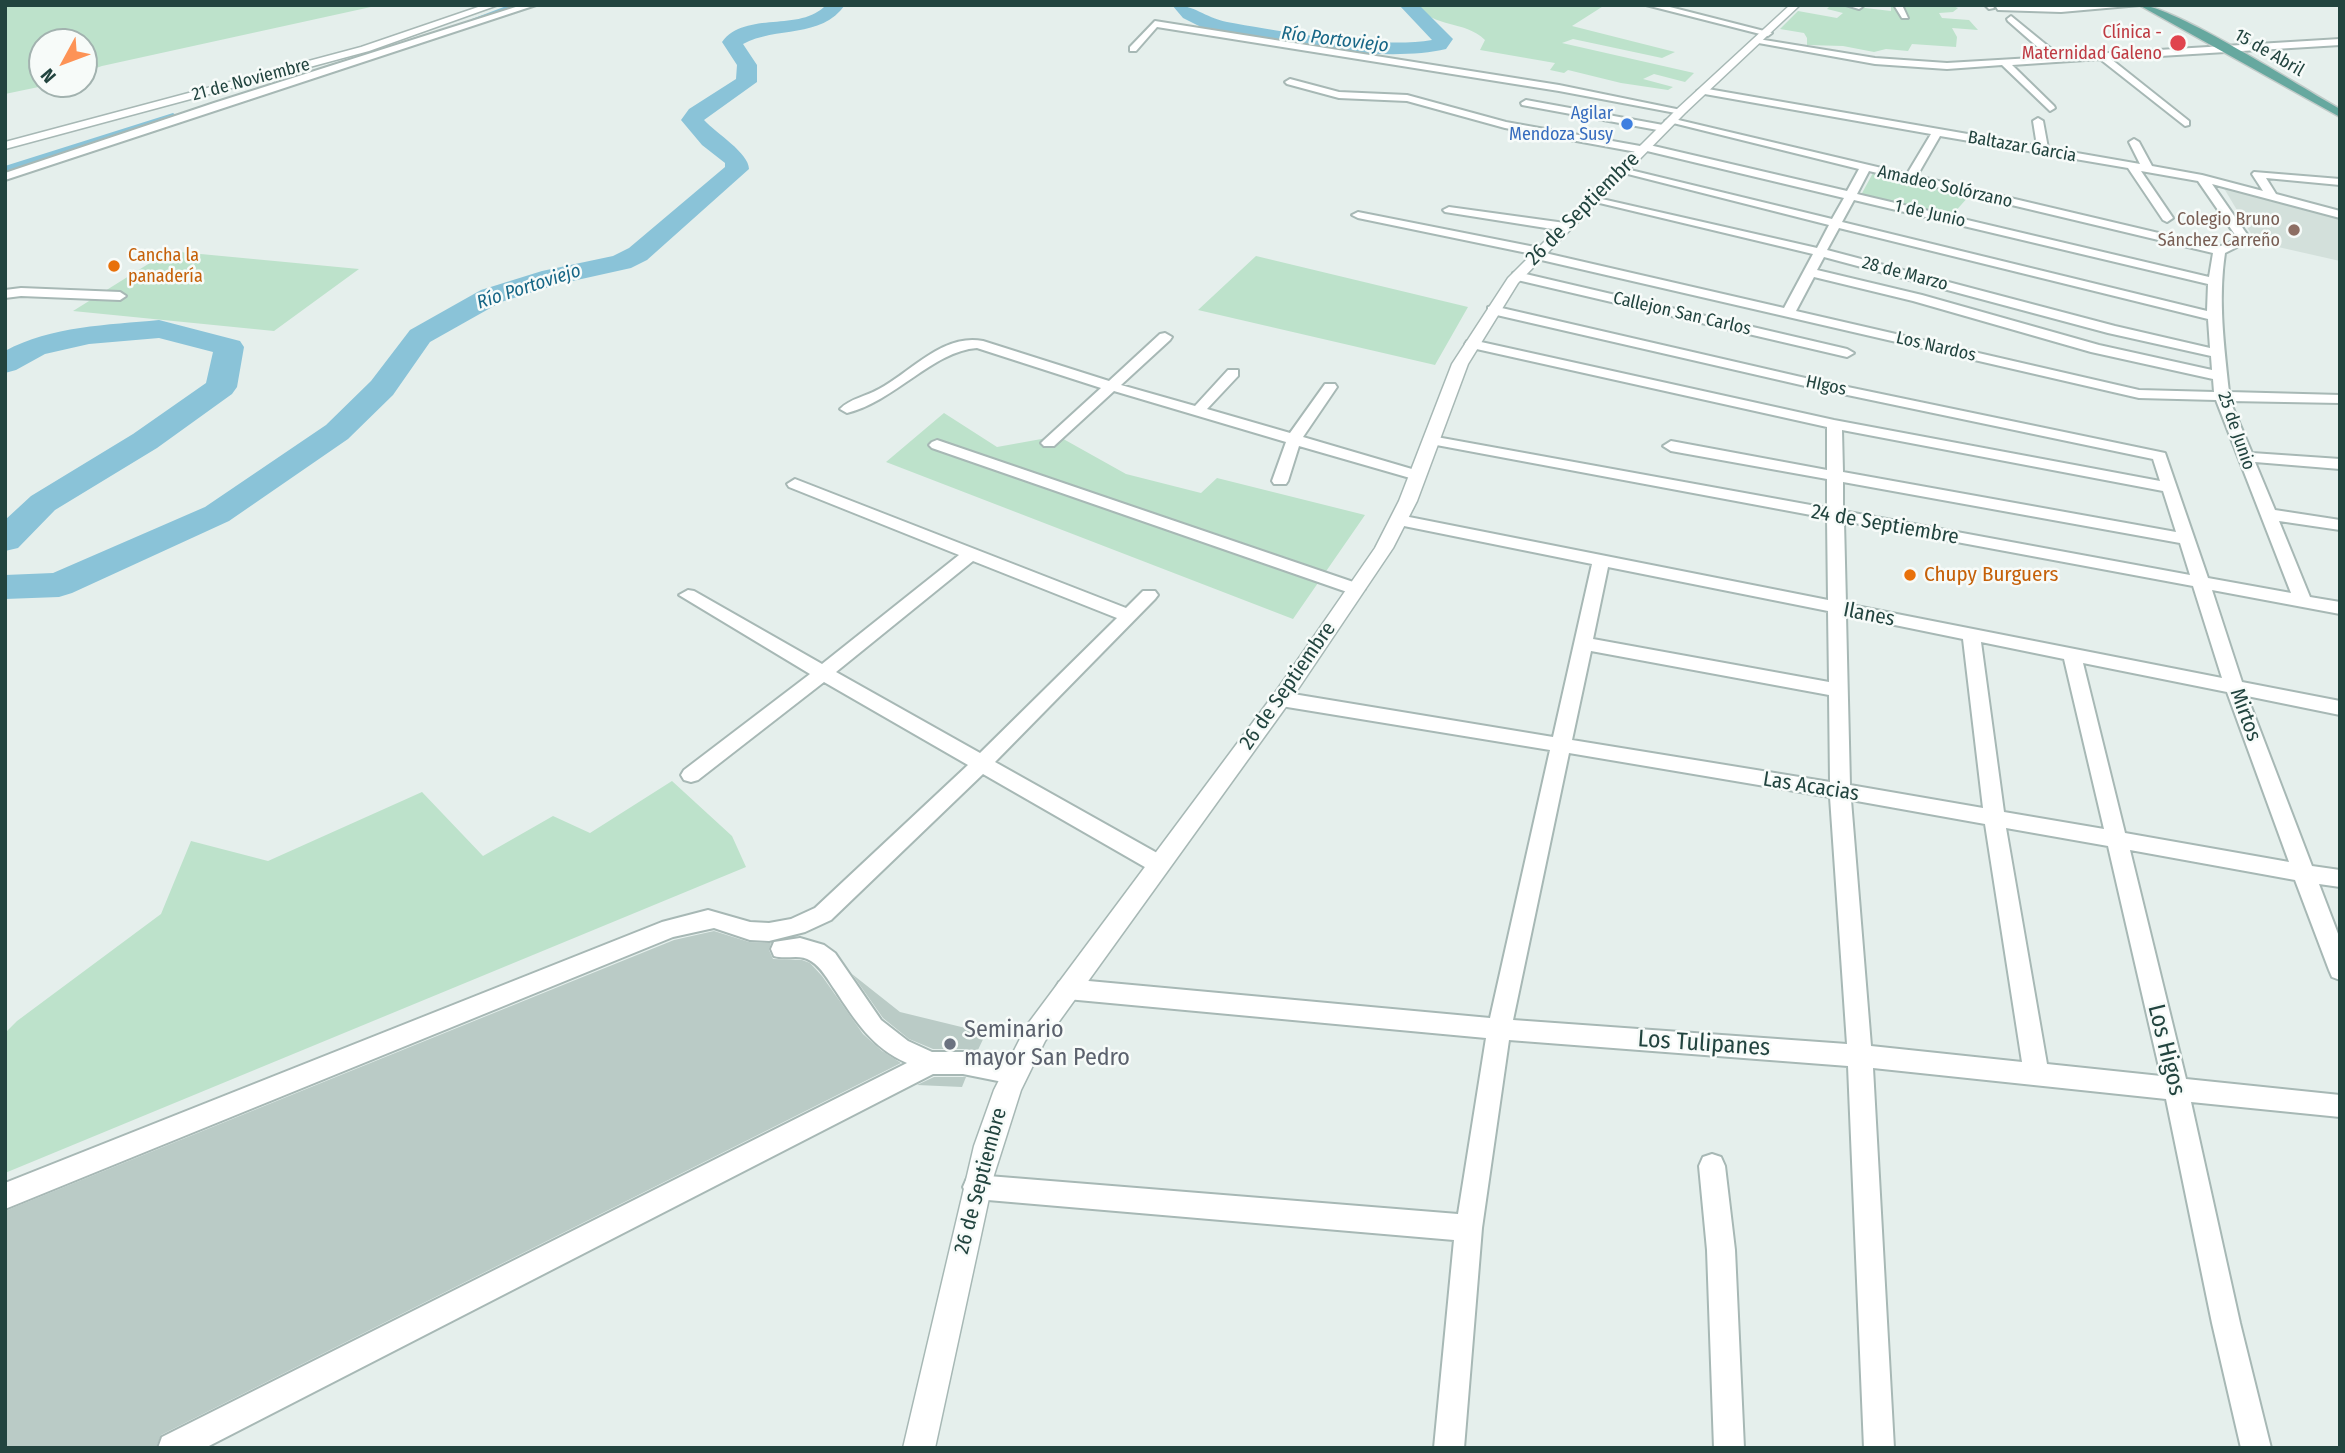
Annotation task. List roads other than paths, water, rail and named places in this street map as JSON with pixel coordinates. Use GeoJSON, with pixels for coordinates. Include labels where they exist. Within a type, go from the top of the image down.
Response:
{"type":"FeatureCollection","features":[{"type":"Feature","properties":{"kind":"main road","name":"15 de Abril"},"geometry":{"type":"LineString","coordinates":[[2143,5],[2228,49],[2340,114]]}},
{"type":"Feature","properties":{"kind":"street","name":"21 de Noviembre"},"geometry":{"type":"LineString","coordinates":[[5,146],[341,62],[494,5]]}},
{"type":"Feature","properties":{"kind":"street"},"geometry":{"type":"LineString","coordinates":[[5,177],[341,62],[532,5]]}},
{"type":"Feature","properties":{"kind":"street"},"geometry":{"type":"LineString","coordinates":[[1650,5],[1763,37],[1915,65],[2340,41]]}},
{"type":"Feature","properties":{"kind":"street","name":"26 de Septiembre"},"geometry":{"type":"LineString","coordinates":[[919,1448],[976,1187],[991,1130],[1013,1073],[1067,989],[1281,699],[1356,589],[1399,520],[1456,375],[1472,344],[1517,276],[1671,120],[1796,5]]}},
{"type":"Feature","properties":{"kind":"street"},"geometry":{"type":"LineString","coordinates":[[1849,5],[1860,7]]}},
{"type":"Feature","properties":{"kind":"street"},"geometry":{"type":"LineString","coordinates":[[1898,5],[1905,16]]}},
{"type":"Feature","properties":{"kind":"street"},"geometry":{"type":"LineString","coordinates":[[1992,7],[2062,9],[2136,5]]}},
{"type":"Feature","properties":{"kind":"street"},"geometry":{"type":"LineString","coordinates":[[2011,19],[2057,59]]}},
{"type":"Feature","properties":{"kind":"street"},"geometry":{"type":"LineString","coordinates":[[1765,20],[1778,23]]}},
{"type":"Feature","properties":{"kind":"street"},"geometry":{"type":"LineString","coordinates":[[1133,48],[1155,24],[1559,88],[1671,120]]}},
{"type":"Feature","properties":{"kind":"street"},"geometry":{"type":"LineString","coordinates":[[2102,56],[2185,123]]}},
{"type":"Feature","properties":{"kind":"street"},"geometry":{"type":"LineString","coordinates":[[2004,62],[2050,108]]}},
{"type":"Feature","properties":{"kind":"street","name":"1 de Junio"},"geometry":{"type":"LineString","coordinates":[[1290,82],[1339,95],[1401,97],[1505,125],[1644,149],[2214,282]]}},
{"type":"Feature","properties":{"kind":"street","name":"Baltazar Garcia"},"geometry":{"type":"LineString","coordinates":[[1702,91],[2202,178],[2340,215]]}},
{"type":"Feature","properties":{"kind":"street"},"geometry":{"type":"LineString","coordinates":[[1526,103],[1671,120]]}},
{"type":"Feature","properties":{"kind":"street","name":"Amadeo Solórzano"},"geometry":{"type":"LineString","coordinates":[[1671,120],[2219,251]]}},
{"type":"Feature","properties":{"kind":"street"},"geometry":{"type":"LineString","coordinates":[[2038,121],[2043,150]]}},
{"type":"Feature","properties":{"kind":"street"},"geometry":{"type":"LineString","coordinates":[[1910,178],[1937,132]]}},
{"type":"Feature","properties":{"kind":"street"},"geometry":{"type":"LineString","coordinates":[[2134,142],[2148,169]]}},
{"type":"Feature","properties":{"kind":"street"},"geometry":{"type":"LineString","coordinates":[[2132,166],[2167,218]]}},
{"type":"Feature","properties":{"kind":"street"},"geometry":{"type":"LineString","coordinates":[[1788,313],[1865,168]]}},
{"type":"Feature","properties":{"kind":"street"},"geometry":{"type":"LineString","coordinates":[[1622,171],[2214,317]]}},
{"type":"Feature","properties":{"kind":"street"},"geometry":{"type":"LineString","coordinates":[[2271,195],[2258,174],[2340,181]]}},
{"type":"Feature","properties":{"kind":"street"},"geometry":{"type":"LineString","coordinates":[[2202,178],[2245,240],[2219,251]]}},
{"type":"Feature","properties":{"kind":"street","name":"28 de Marzo"},"geometry":{"type":"LineString","coordinates":[[1593,200],[1820,252],[2113,330],[2216,353]]}},
{"type":"Feature","properties":{"kind":"street"},"geometry":{"type":"LineString","coordinates":[[1449,209],[1565,227]]}},
{"type":"Feature","properties":{"kind":"street","name":"Los Nardos"},"geometry":{"type":"LineString","coordinates":[[1358,215],[1538,254],[2119,390],[2160,396],[2340,399]]}},
{"type":"Feature","properties":{"kind":"street","name":"25 de Junio"},"geometry":{"type":"LineString","coordinates":[[2219,251],[2214,282],[2214,317],[2222,398],[2303,601]]}},
{"type":"Feature","properties":{"kind":"street"},"geometry":{"type":"LineString","coordinates":[[1811,272],[1917,298],[2096,349],[2219,376]]}},
{"type":"Feature","properties":{"kind":"street","name":"Callejon San Carlos"},"geometry":{"type":"LineString","coordinates":[[1517,276],[1847,353]]}},
{"type":"Feature","properties":{"kind":"street"},"geometry":{"type":"LineString","coordinates":[[5,294],[21,292],[120,296]]}},
{"type":"Feature","properties":{"kind":"street","name":"HIgos"},"geometry":{"type":"LineString","coordinates":[[1493,310],[1814,384],[2160,456]]}},
{"type":"Feature","properties":{"kind":"street"},"geometry":{"type":"LineString","coordinates":[[1049,443],[1165,337]]}},
{"type":"Feature","properties":{"kind":"street"},"geometry":{"type":"LineString","coordinates":[[847,409],[888,390],[961,344],[978,344],[1197,412],[1417,475]]}},
{"type":"Feature","properties":{"kind":"street"},"geometry":{"type":"LineString","coordinates":[[1472,344],[1834,424],[2169,487]]}},
{"type":"Feature","properties":{"kind":"street"},"geometry":{"type":"LineString","coordinates":[[1197,412],[1233,373]]}},
{"type":"Feature","properties":{"kind":"street"},"geometry":{"type":"LineString","coordinates":[[1280,481],[1294,439],[1331,387]]}},
{"type":"Feature","properties":{"kind":"street"},"geometry":{"type":"LineString","coordinates":[[1834,424],[1840,791],[1860,1056],[1879,1448]]}},
{"type":"Feature","properties":{"kind":"street","name":"24 de Septiembre"},"geometry":{"type":"LineString","coordinates":[[1431,440],[1836,517],[2340,608]]}},
{"type":"Feature","properties":{"kind":"street"},"geometry":{"type":"LineString","coordinates":[[937,445],[1356,589]]}},
{"type":"Feature","properties":{"kind":"street"},"geometry":{"type":"LineString","coordinates":[[1671,446],[2186,540]]}},
{"type":"Feature","properties":{"kind":"street","name":"Mirtos"},"geometry":{"type":"LineString","coordinates":[[2160,456],[2234,686],[2340,970]]}},
{"type":"Feature","properties":{"kind":"street"},"geometry":{"type":"LineString","coordinates":[[2244,457],[2340,464]]}},
{"type":"Feature","properties":{"kind":"street"},"geometry":{"type":"LineString","coordinates":[[794,484],[1129,616]]}},
{"type":"Feature","properties":{"kind":"street"},"geometry":{"type":"LineString","coordinates":[[2268,514],[2340,525]]}},
{"type":"Feature","properties":{"kind":"street","name":"Ilanes"},"geometry":{"type":"LineString","coordinates":[[1399,520],[2340,708]]}},
{"type":"Feature","properties":{"kind":"street"},"geometry":{"type":"LineString","coordinates":[[691,775],[971,554]]}},
{"type":"Feature","properties":{"kind":"street"},"geometry":{"type":"LineString","coordinates":[[1449,1448],[1469,1228],[1499,1029],[1601,561]]}},
{"type":"Feature","properties":{"kind":"street"},"geometry":{"type":"LineString","coordinates":[[688,595],[1158,864]]}},
{"type":"Feature","properties":{"kind":"street"},"geometry":{"type":"LineString","coordinates":[[5,1196],[670,928],[708,919],[750,931],[774,932],[802,926],[823,914],[982,763],[1149,595]]}},
{"type":"Feature","properties":{"kind":"street"},"geometry":{"type":"LineString","coordinates":[[1971,634],[1994,818],[2036,1073]]}},
{"type":"Feature","properties":{"kind":"street"},"geometry":{"type":"LineString","coordinates":[[1582,643],[1837,690]]}},
{"type":"Feature","properties":{"kind":"street","name":"Los Higos"},"geometry":{"type":"LineString","coordinates":[[2072,654],[2114,839],[2176,1088],[2225,1323],[2256,1448]]}},
{"type":"Feature","properties":{"kind":"street","name":"Las Acacias"},"geometry":{"type":"LineString","coordinates":[[1281,699],[1840,791],[2340,879]]}},
{"type":"Feature","properties":{"kind":"street"},"geometry":{"type":"LineString","coordinates":[[782,949],[800,947],[816,952],[827,960],[873,1027],[900,1049],[931,1063],[963,1063],[1013,1073]]}},
{"type":"Feature","properties":{"kind":"street","name":"Los Tulipanes"},"geometry":{"type":"LineString","coordinates":[[1067,989],[1499,1029],[1860,1056],[2340,1106]]}},
{"type":"Feature","properties":{"kind":"street"},"geometry":{"type":"LineString","coordinates":[[173,1448],[931,1063]]}},
{"type":"Feature","properties":{"kind":"street"},"geometry":{"type":"LineString","coordinates":[[1712,1166],[1721,1250],[1729,1448]]}},
{"type":"Feature","properties":{"kind":"street"},"geometry":{"type":"LineString","coordinates":[[976,1187],[1469,1228]]}},
{"type":"Feature","properties":{"kind":"waterway"},"geometry":{"type":"LineString","coordinates":[[478,19],[521,5]]}},
{"type":"Feature","properties":{"kind":"waterway","name":"Río Portoviejo"},"geometry":{"type":"LineString","coordinates":[[5,587],[59,585],[217,514],[337,432],[382,388],[420,336],[491,296],[552,277],[621,262],[638,254],[737,169],[737,161],[710,140],[692,120],[746,82],[747,65],[732,42],[759,30],[803,24],[823,18],[836,5]]}},
{"type":"Feature","properties":{"kind":"waterway","name":"Río Portoviejo"},"geometry":{"type":"LineString","coordinates":[[1181,5],[1189,14],[1204,22],[1255,32],[1363,46],[1422,48],[1439,45],[1443,39],[1408,5]]}},
{"type":"Feature","properties":{"kind":"waterway"},"geometry":{"type":"LineString","coordinates":[[5,171],[173,117]]}},
{"type":"Feature","properties":{"kind":"waterway","name":"Río Portoviejo"},"geometry":{"type":"LineString","coordinates":[[5,364],[35,347],[89,335],[159,329],[229,347],[221,387],[145,441],[43,503],[5,540]]}},
{"type":"Feature","properties":{"kind":"place","name":"Clínica - Maternidad Galeno"},"geometry":{"type":"Point","coordinates":[2178,43]}},
{"type":"Feature","properties":{"kind":"place","name":"Agilar Mendoza Susy"},"geometry":{"type":"Point","coordinates":[1627,124]}},
{"type":"Feature","properties":{"kind":"place","name":"Colegio Bruno Sánchez Carreño"},"geometry":{"type":"Point","coordinates":[2294,230]}},
{"type":"Feature","properties":{"kind":"place","name":"Cancha la panadería"},"geometry":{"type":"Point","coordinates":[114,266]}},
{"type":"Feature","properties":{"kind":"place","name":"Chupy Burguers"},"geometry":{"type":"Point","coordinates":[1910,575]}},
{"type":"Feature","properties":{"kind":"place","name":"Seminario mayor San Pedro"},"geometry":{"type":"Point","coordinates":[950,1044]}}]}
